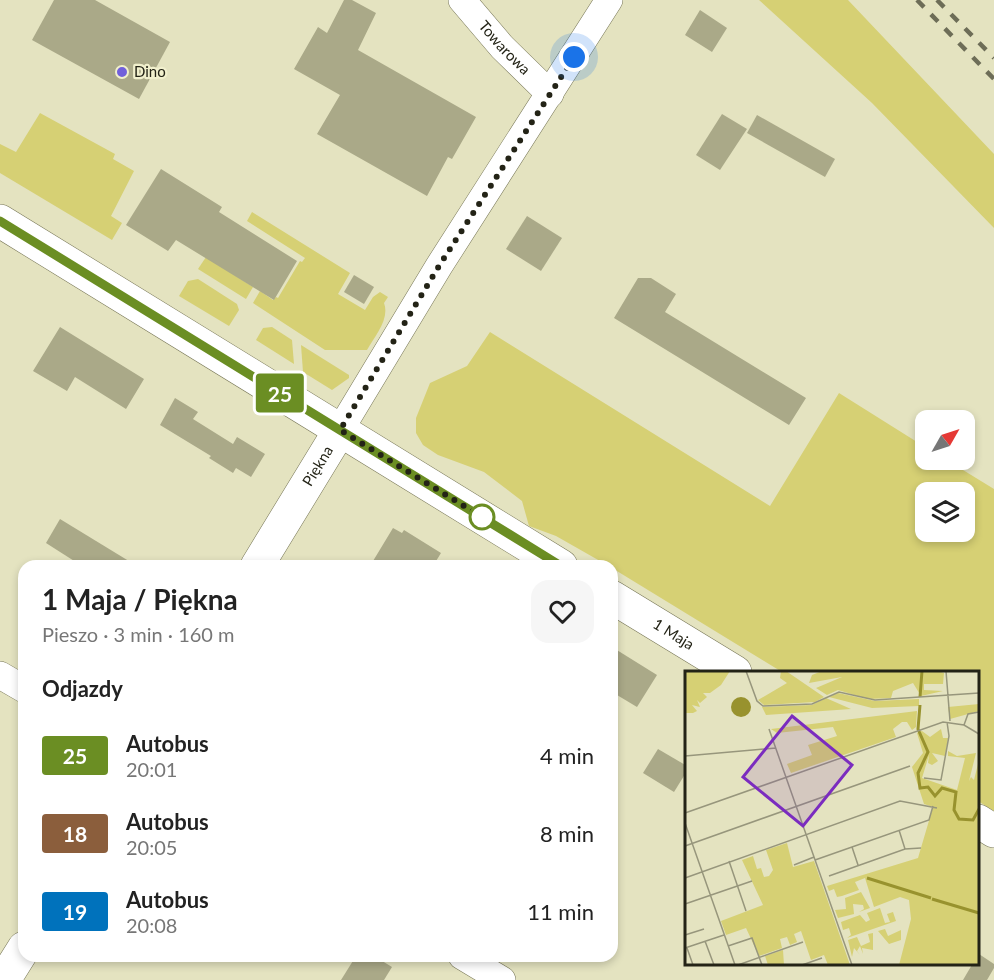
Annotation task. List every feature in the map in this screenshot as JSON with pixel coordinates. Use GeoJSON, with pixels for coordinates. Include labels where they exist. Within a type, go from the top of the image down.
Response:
{"type":"FeatureCollection","features":[{"type":"Feature","properties":{"kind":"street","name":"Towarowa"},"geometry":{"type":"LineString","coordinates":[[462,0],[502,47],[550,94]]}},
{"type":"Feature","properties":{"kind":"street","name":"Piękna"},"geometry":{"type":"LineString","coordinates":[[261,560],[439,266],[609,0]]}},
{"type":"Feature","properties":{"kind":"street"},"geometry":{"type":"LineString","coordinates":[[0,221],[551,560]]}},
{"type":"Feature","properties":{"kind":"street","name":"1 Maja"},"geometry":{"type":"LineString","coordinates":[[618,601],[733,671]]}},
{"type":"Feature","properties":{"kind":"street"},"geometry":{"type":"LineString","coordinates":[[0,675],[18,686]]}},
{"type":"Feature","properties":{"kind":"street"},"geometry":{"type":"LineString","coordinates":[[979,822],[994,831]]}},
{"type":"Feature","properties":{"kind":"street"},"geometry":{"type":"LineString","coordinates":[[4,980],[18,958]]}},
{"type":"Feature","properties":{"kind":"street"},"geometry":{"type":"LineString","coordinates":[[472,962],[502,980]]}},
{"type":"Feature","properties":{"kind":"shaded area"},"geometry":{"type":"Polygon","coordinates":[[[759,0],[848,0],[994,154],[994,228],[872,103],[759,0]]]}},
{"type":"Feature","properties":{"kind":"shaded area"},"geometry":{"type":"Polygon","coordinates":[[[40,113],[115,154],[113,159],[134,171],[111,216],[122,223],[112,240],[0,173],[0,144],[16,152],[40,113]]]}},
{"type":"Feature","properties":{"kind":"shaded area"},"geometry":{"type":"Polygon","coordinates":[[[252,212],[350,273],[338,294],[365,310],[373,297],[380,292],[388,297],[384,303],[383,321],[367,350],[325,350],[253,303],[260,291],[273,300],[278,298],[300,261],[302,262],[305,258],[247,221],[252,212]]]}},
{"type":"Feature","properties":{"kind":"shaded area"},"geometry":{"type":"Polygon","coordinates":[[[206,257],[253,287],[246,299],[198,269],[206,257]]]}},
{"type":"Feature","properties":{"kind":"shaded area"},"geometry":{"type":"Polygon","coordinates":[[[198,279],[237,304],[239,310],[229,326],[179,296],[188,281],[198,279]]]}},
{"type":"Feature","properties":{"kind":"shaded area"},"geometry":{"type":"Polygon","coordinates":[[[272,327],[292,340],[294,364],[256,340],[263,328],[272,327]]]}},
{"type":"Feature","properties":{"kind":"shaded area"},"geometry":{"type":"Polygon","coordinates":[[[490,332],[770,506],[839,393],[915,441],[915,470],[963,470],[994,489],[994,811],[979,802],[979,671],[780,671],[618,572],[618,560],[598,560],[556,536],[529,526],[522,501],[484,472],[438,455],[423,445],[416,433],[416,418],[430,383],[467,366],[490,332]]]}},
{"type":"Feature","properties":{"kind":"shaded area"},"geometry":{"type":"Polygon","coordinates":[[[301,345],[349,375],[349,378],[332,390],[303,372],[301,345]]]}},
{"type":"Feature","properties":{"kind":"building","name":"Dino"},"geometry":{"type":"Polygon","coordinates":[[[54,0],[95,0],[170,42],[139,99],[32,40],[54,0]]]}},
{"type":"Feature","properties":{"kind":"building"},"geometry":{"type":"Polygon","coordinates":[[[344,0],[352,0],[376,13],[358,50],[476,117],[452,159],[448,157],[427,196],[317,134],[340,95],[294,69],[318,27],[327,33],[344,0]]]}},
{"type":"Feature","properties":{"kind":"building"},"geometry":{"type":"Polygon","coordinates":[[[700,10],[727,28],[712,52],[685,35],[700,10]]]}},
{"type":"Feature","properties":{"kind":"building"},"geometry":{"type":"Polygon","coordinates":[[[722,114],[747,129],[720,170],[696,155],[722,114]]]}},
{"type":"Feature","properties":{"kind":"building"},"geometry":{"type":"Polygon","coordinates":[[[757,115],[835,159],[825,177],[747,133],[757,115]]]}},
{"type":"Feature","properties":{"kind":"building"},"geometry":{"type":"Polygon","coordinates":[[[161,169],[222,207],[219,212],[297,261],[274,300],[176,240],[168,251],[126,225],[161,169]]]}},
{"type":"Feature","properties":{"kind":"building"},"geometry":{"type":"Polygon","coordinates":[[[527,216],[562,238],[541,271],[506,249],[527,216]]]}},
{"type":"Feature","properties":{"kind":"building"},"geometry":{"type":"Polygon","coordinates":[[[354,275],[374,287],[364,304],[344,292],[354,275]]]}},
{"type":"Feature","properties":{"kind":"building"},"geometry":{"type":"Polygon","coordinates":[[[638,278],[651,278],[676,294],[665,312],[806,398],[789,425],[614,318],[638,278]]]}},
{"type":"Feature","properties":{"kind":"building"},"geometry":{"type":"Polygon","coordinates":[[[60,327],[144,379],[126,409],[75,377],[67,391],[33,371],[60,327]]]}},
{"type":"Feature","properties":{"kind":"building"},"geometry":{"type":"Polygon","coordinates":[[[175,398],[198,412],[193,419],[233,444],[237,437],[265,454],[251,477],[236,468],[233,473],[209,458],[211,456],[160,425],[175,398]]]}},
{"type":"Feature","properties":{"kind":"building"},"geometry":{"type":"Polygon","coordinates":[[[60,519],[127,560],[73,560],[46,543],[60,519]]]}},
{"type":"Feature","properties":{"kind":"building"},"geometry":{"type":"Polygon","coordinates":[[[393,528],[402,533],[404,530],[441,553],[437,560],[374,560],[393,528]]]}},
{"type":"Feature","properties":{"kind":"building"},"geometry":{"type":"Polygon","coordinates":[[[618,651],[657,675],[637,707],[618,696],[618,651]]]}},
{"type":"Feature","properties":{"kind":"building"},"geometry":{"type":"Polygon","coordinates":[[[658,749],[685,765],[685,774],[674,792],[643,773],[658,749]]]}},
{"type":"Feature","properties":{"kind":"building"},"geometry":{"type":"Polygon","coordinates":[[[979,954],[994,964],[987,980],[963,980],[972,965],[979,965],[979,954]]]}},
{"type":"Feature","properties":{"kind":"building"},"geometry":{"type":"Polygon","coordinates":[[[352,962],[384,962],[392,967],[384,980],[341,980],[352,962]]]}},
{"type":"Feature","properties":{"kind":"railway"},"geometry":{"type":"LineString","coordinates":[[917,0],[994,79]]}},
{"type":"Feature","properties":{"kind":"railway"},"geometry":{"type":"LineString","coordinates":[[937,0],[994,58]]}},
{"type":"Feature","properties":{"kind":"bus line","name":"25"},"geometry":{"type":"LineString","coordinates":[[0,221],[551,560]]}},
{"type":"Feature","properties":{"kind":"place","name":"Dino"},"geometry":{"type":"Point","coordinates":[122,72]}},
{"type":"Feature","properties":{"kind":"route"},"geometry":{"type":"LineString","coordinates":[[482,517],[340,430],[439,266],[574,57]]}}]}
